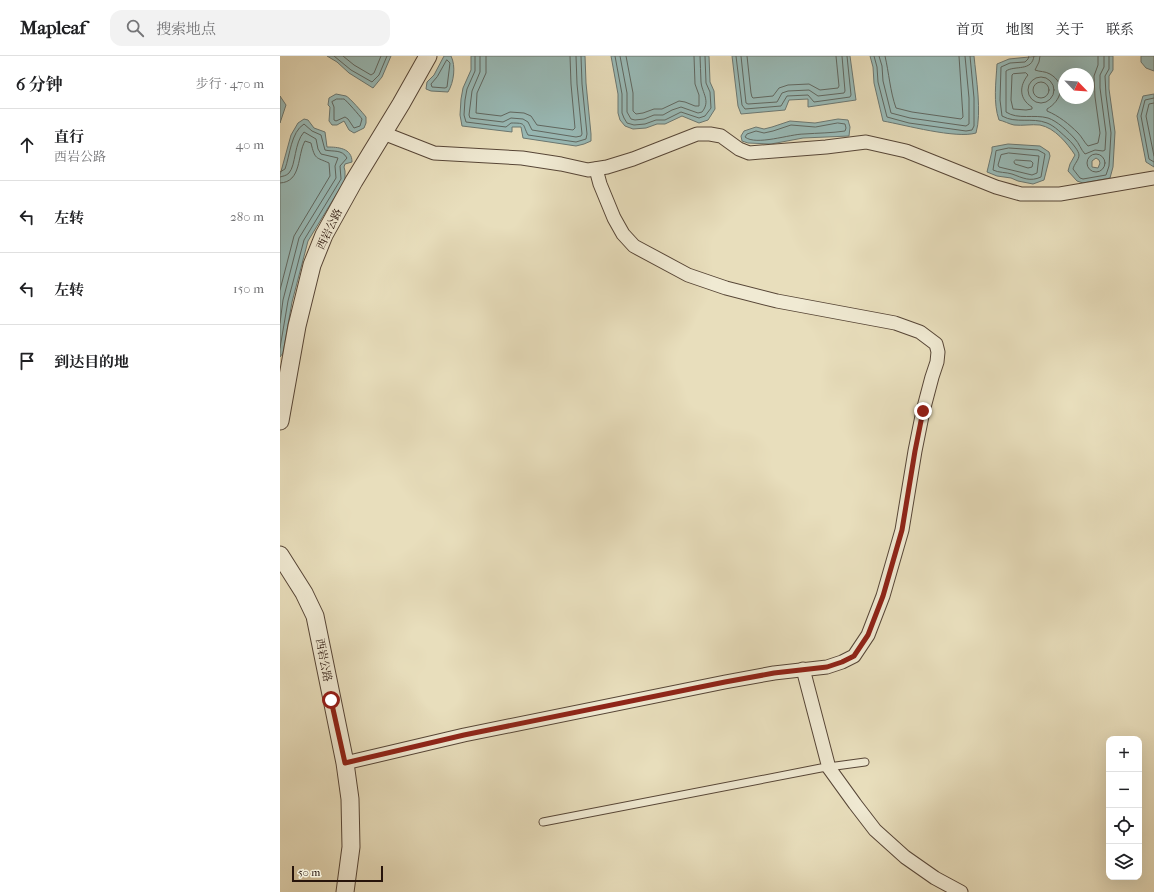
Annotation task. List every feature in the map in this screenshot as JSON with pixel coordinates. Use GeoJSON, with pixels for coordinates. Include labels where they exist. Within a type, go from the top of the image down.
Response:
{"type":"FeatureCollection","features":[{"type":"Feature","properties":{"kind":"street","name":"西岩公路"},"geometry":{"type":"LineString","coordinates":[[280,421],[297,326],[312,265],[328,228],[354,181],[428,56]]}},
{"type":"Feature","properties":{"kind":"street"},"geometry":{"type":"LineString","coordinates":[[383,134],[434,153],[522,158],[588,170],[633,159],[697,134],[710,134],[721,136],[739,149],[749,153],[826,147],[866,142],[906,151],[996,187],[1021,194],[1060,194],[1154,178]]}},
{"type":"Feature","properties":{"kind":"street"},"geometry":{"type":"LineString","coordinates":[[345,763],[464,735],[774,673],[827,667],[854,656],[868,635],[883,596],[902,530],[923,411],[937,362],[938,352],[936,344],[920,332],[895,323],[777,301],[726,288],[688,275],[634,246],[623,234],[614,218],[600,184],[596,169]]}},
{"type":"Feature","properties":{"kind":"street","name":"西岩公路"},"geometry":{"type":"LineString","coordinates":[[280,555],[304,593],[315,616],[345,763],[350,799],[351,848],[345,892]]}},
{"type":"Feature","properties":{"kind":"street"},"geometry":{"type":"LineString","coordinates":[[803,669],[829,768],[875,830],[905,857],[935,878],[961,892]]}},
{"type":"Feature","properties":{"kind":"lane"},"geometry":{"type":"LineString","coordinates":[[543,822],[821,768],[865,762]]}},
{"type":"Feature","properties":{"kind":"water"},"geometry":{"type":"Polygon","coordinates":[[[327,56],[391,56],[382,77],[373,88],[349,73],[337,62],[327,56]]]}},
{"type":"Feature","properties":{"kind":"water"},"geometry":{"type":"Polygon","coordinates":[[[444,56],[451,56],[454,69],[453,79],[448,92],[431,91],[426,89],[427,82],[434,75],[444,56]]]}},
{"type":"Feature","properties":{"kind":"water"},"geometry":{"type":"Polygon","coordinates":[[[471,56],[585,56],[591,141],[576,146],[523,138],[521,127],[512,127],[512,132],[462,126],[460,115],[461,99],[463,88],[471,70],[471,56]]]}},
{"type":"Feature","properties":{"kind":"water"},"geometry":{"type":"Polygon","coordinates":[[[611,56],[709,56],[710,82],[714,91],[715,109],[708,120],[699,123],[682,116],[665,124],[657,124],[646,128],[633,129],[625,126],[620,120],[618,113],[618,94],[611,56]]]}},
{"type":"Feature","properties":{"kind":"water"},"geometry":{"type":"Polygon","coordinates":[[[732,56],[850,56],[856,100],[808,107],[808,99],[789,100],[785,110],[741,114],[738,106],[732,56]]]}},
{"type":"Feature","properties":{"kind":"water"},"geometry":{"type":"Polygon","coordinates":[[[870,56],[974,56],[979,105],[976,133],[944,133],[883,121],[874,83],[873,67],[870,56]]]}},
{"type":"Feature","properties":{"kind":"water"},"geometry":{"type":"Polygon","coordinates":[[[1039,56],[1113,56],[1113,70],[1109,76],[1109,89],[1115,132],[1113,167],[1110,178],[1083,183],[1077,181],[1068,171],[1075,155],[1064,141],[1051,129],[1040,125],[1014,125],[999,120],[995,100],[997,64],[1009,59],[1039,56]],[[1096,158],[1092,161],[1092,167],[1098,168],[1100,163],[1096,158]]]}},
{"type":"Feature","properties":{"kind":"water"},"geometry":{"type":"Polygon","coordinates":[[[1141,56],[1154,56],[1154,71],[1146,68],[1141,62],[1141,56]]]}},
{"type":"Feature","properties":{"kind":"water"},"geometry":{"type":"Polygon","coordinates":[[[336,94],[348,97],[366,117],[364,128],[354,133],[349,130],[344,121],[337,125],[332,125],[329,121],[330,107],[328,105],[329,98],[336,94]]]}},
{"type":"Feature","properties":{"kind":"water"},"geometry":{"type":"Polygon","coordinates":[[[1154,94],[1154,167],[1146,162],[1137,116],[1143,96],[1154,94]]]}},
{"type":"Feature","properties":{"kind":"water"},"geometry":{"type":"Polygon","coordinates":[[[280,96],[286,105],[280,123],[280,96]]]}},
{"type":"Feature","properties":{"kind":"water"},"geometry":{"type":"Polygon","coordinates":[[[304,119],[308,120],[314,128],[325,132],[327,147],[344,149],[350,154],[352,162],[345,164],[345,180],[308,241],[292,302],[283,353],[280,357],[280,175],[291,135],[298,123],[304,119]]]}},
{"type":"Feature","properties":{"kind":"water"},"geometry":{"type":"Polygon","coordinates":[[[838,119],[848,120],[850,127],[849,136],[803,138],[771,144],[748,143],[742,141],[741,136],[744,131],[756,127],[764,129],[790,121],[815,123],[838,119]]]}},
{"type":"Feature","properties":{"kind":"water"},"geometry":{"type":"Polygon","coordinates":[[[1008,144],[1040,146],[1049,152],[1050,156],[1044,180],[1033,184],[997,176],[987,172],[992,147],[1008,144]]]}},
{"type":"Feature","properties":{"kind":"route"},"geometry":{"type":"LineString","coordinates":[[331,700],[345,763],[464,735],[725,682],[774,673],[827,667],[842,662],[854,656],[868,635],[883,596],[902,530],[923,411]]}}]}
